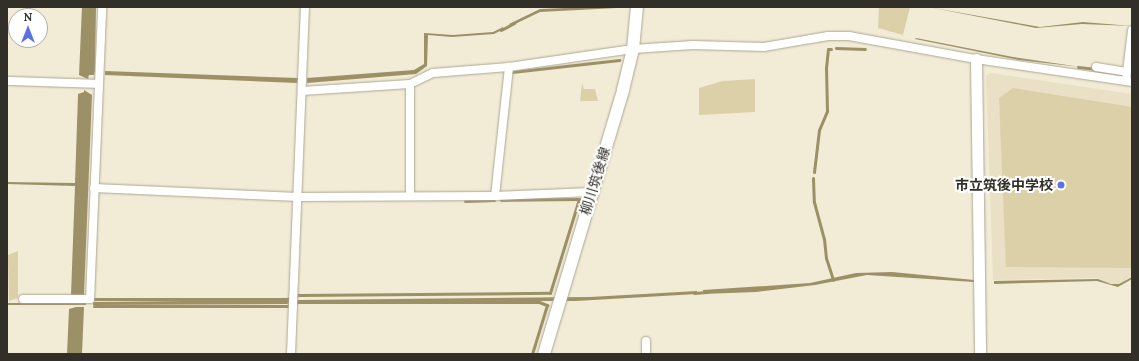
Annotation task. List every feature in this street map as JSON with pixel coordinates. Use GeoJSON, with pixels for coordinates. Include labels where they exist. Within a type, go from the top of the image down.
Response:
{"type":"FeatureCollection","features":[{"type":"Feature","properties":{"kind":"main road","name":"柳川筑後線"},"geometry":{"type":"LineString","coordinates":[[544,354],[591,192],[623,90],[632,49],[637,7]]}},
{"type":"Feature","properties":{"kind":"street"},"geometry":{"type":"LineString","coordinates":[[23,299],[90,298],[102,7]]}},
{"type":"Feature","properties":{"kind":"street"},"geometry":{"type":"LineString","coordinates":[[291,354],[305,7]]}},
{"type":"Feature","properties":{"kind":"street"},"geometry":{"type":"LineString","coordinates":[[302,91],[410,84],[433,73],[510,67],[632,49],[693,45],[764,47],[828,36],[849,36],[976,59],[1129,81],[1127,72],[1132,30]]}},
{"type":"Feature","properties":{"kind":"street"},"geometry":{"type":"LineString","coordinates":[[976,59],[980,354]]}},
{"type":"Feature","properties":{"kind":"street"},"geometry":{"type":"LineString","coordinates":[[495,196],[510,67]]}},
{"type":"Feature","properties":{"kind":"street"},"geometry":{"type":"LineString","coordinates":[[1096,67],[1127,72]]}},
{"type":"Feature","properties":{"kind":"street"},"geometry":{"type":"LineString","coordinates":[[7,81],[98,84]]}},
{"type":"Feature","properties":{"kind":"street"},"geometry":{"type":"LineString","coordinates":[[410,84],[410,196]]}},
{"type":"Feature","properties":{"kind":"street"},"geometry":{"type":"LineString","coordinates":[[94,188],[298,196],[495,196],[591,192]]}},
{"type":"Feature","properties":{"kind":"street"},"geometry":{"type":"LineString","coordinates":[[646,341],[646,354]]}},
{"type":"Feature","properties":{"kind":"shaded area"},"geometry":{"type":"Polygon","coordinates":[[[82,7],[96,7],[95,71],[94,75],[89,75],[88,79],[79,75],[82,7]]]}},
{"type":"Feature","properties":{"kind":"shaded area"},"geometry":{"type":"Polygon","coordinates":[[[636,7],[540,12],[511,26],[509,24],[540,9],[636,7]]]}},
{"type":"Feature","properties":{"kind":"shaded area"},"geometry":{"type":"Polygon","coordinates":[[[879,7],[910,7],[903,35],[878,28],[879,7]]]}},
{"type":"Feature","properties":{"kind":"shaded area"},"geometry":{"type":"Polygon","coordinates":[[[928,7],[1040,27],[1083,22],[1132,26],[1082,24],[1036,28],[928,7]]]}},
{"type":"Feature","properties":{"kind":"shaded area"},"geometry":{"type":"Polygon","coordinates":[[[503,27],[504,29],[494,34],[452,37],[428,35],[427,66],[416,74],[307,83],[307,78],[414,70],[424,64],[424,33],[453,35],[493,32],[503,27]]]}},
{"type":"Feature","properties":{"kind":"shaded area"},"geometry":{"type":"Polygon","coordinates":[[[915,39],[1013,57],[1081,67],[1019,60],[915,39]]]}},
{"type":"Feature","properties":{"kind":"shaded area"},"geometry":{"type":"Polygon","coordinates":[[[105,71],[298,78],[297,83],[105,75],[105,71]]]}},
{"type":"Feature","properties":{"kind":"shaded area","name":"市立筑後中学校"},"geometry":{"type":"Polygon","coordinates":[[[991,73],[1132,94],[1132,276],[1119,284],[1111,284],[1098,278],[993,280],[986,76],[991,73]]]}},
{"type":"Feature","properties":{"kind":"shaded area"},"geometry":{"type":"Polygon","coordinates":[[[755,79],[755,112],[699,115],[699,88],[723,81],[755,79]]]}},
{"type":"Feature","properties":{"kind":"shaded area"},"geometry":{"type":"Polygon","coordinates":[[[582,83],[584,89],[595,89],[598,101],[580,101],[582,83]]]}},
{"type":"Feature","properties":{"kind":"shaded area","name":"市立筑後中学校"},"geometry":{"type":"Polygon","coordinates":[[[1013,88],[1132,107],[1132,268],[1006,267],[999,98],[1013,88]]]}},
{"type":"Feature","properties":{"kind":"shaded area"},"geometry":{"type":"Polygon","coordinates":[[[84,90],[92,95],[84,295],[71,295],[75,186],[7,184],[7,182],[75,183],[78,94],[84,92],[84,90]]]}},
{"type":"Feature","properties":{"kind":"shaded area"},"geometry":{"type":"Polygon","coordinates":[[[18,251],[18,298],[9,301],[8,255],[18,251]]]}},
{"type":"Feature","properties":{"kind":"shaded area"},"geometry":{"type":"Polygon","coordinates":[[[892,272],[974,280],[974,282],[867,275],[815,285],[756,292],[703,294],[703,290],[810,283],[856,273],[892,272]]]}},
{"type":"Feature","properties":{"kind":"shaded area"},"geometry":{"type":"Polygon","coordinates":[[[1132,277],[1132,279],[1118,287],[1097,281],[994,284],[994,281],[1098,279],[1111,284],[1119,284],[1132,277]]]}},
{"type":"Feature","properties":{"kind":"shaded area"},"geometry":{"type":"Polygon","coordinates":[[[697,291],[697,294],[576,301],[298,301],[287,304],[93,305],[93,302],[590,297],[697,291]]]}},
{"type":"Feature","properties":{"kind":"shaded area"},"geometry":{"type":"Polygon","coordinates":[[[7,303],[86,303],[86,305],[7,305],[7,303]]]}},
{"type":"Feature","properties":{"kind":"shaded area"},"geometry":{"type":"Polygon","coordinates":[[[84,307],[82,354],[67,354],[69,309],[84,307]]]}},
{"type":"Feature","properties":{"kind":"waterway"},"geometry":{"type":"LineString","coordinates":[[501,30],[514,23]]}},
{"type":"Feature","properties":{"kind":"waterway"},"geometry":{"type":"LineString","coordinates":[[836,48],[865,49]]}},
{"type":"Feature","properties":{"kind":"waterway"},"geometry":{"type":"LineString","coordinates":[[814,172],[819,130],[827,111],[826,68],[828,49],[831,49]]}},
{"type":"Feature","properties":{"kind":"waterway"},"geometry":{"type":"LineString","coordinates":[[512,72],[619,60]]}},
{"type":"Feature","properties":{"kind":"waterway"},"geometry":{"type":"LineString","coordinates":[[1078,67],[1096,69]]}},
{"type":"Feature","properties":{"kind":"waterway"},"geometry":{"type":"LineString","coordinates":[[813,178],[814,202],[824,239],[826,258],[833,280]]}},
{"type":"Feature","properties":{"kind":"waterway"},"geometry":{"type":"LineString","coordinates":[[94,299],[287,299],[298,295],[550,293],[579,199],[501,200]]}},
{"type":"Feature","properties":{"kind":"waterway"},"geometry":{"type":"LineString","coordinates":[[465,201],[494,200]]}},
{"type":"Feature","properties":{"kind":"waterway"},"geometry":{"type":"LineString","coordinates":[[694,293],[707,292]]}},
{"type":"Feature","properties":{"kind":"waterway"},"geometry":{"type":"LineString","coordinates":[[94,306],[287,306],[298,302],[539,302],[547,305],[532,354]]}},
{"type":"Feature","properties":{"kind":"place","name":"市立筑後中学校"},"geometry":{"type":"Point","coordinates":[1061,185]}}]}
